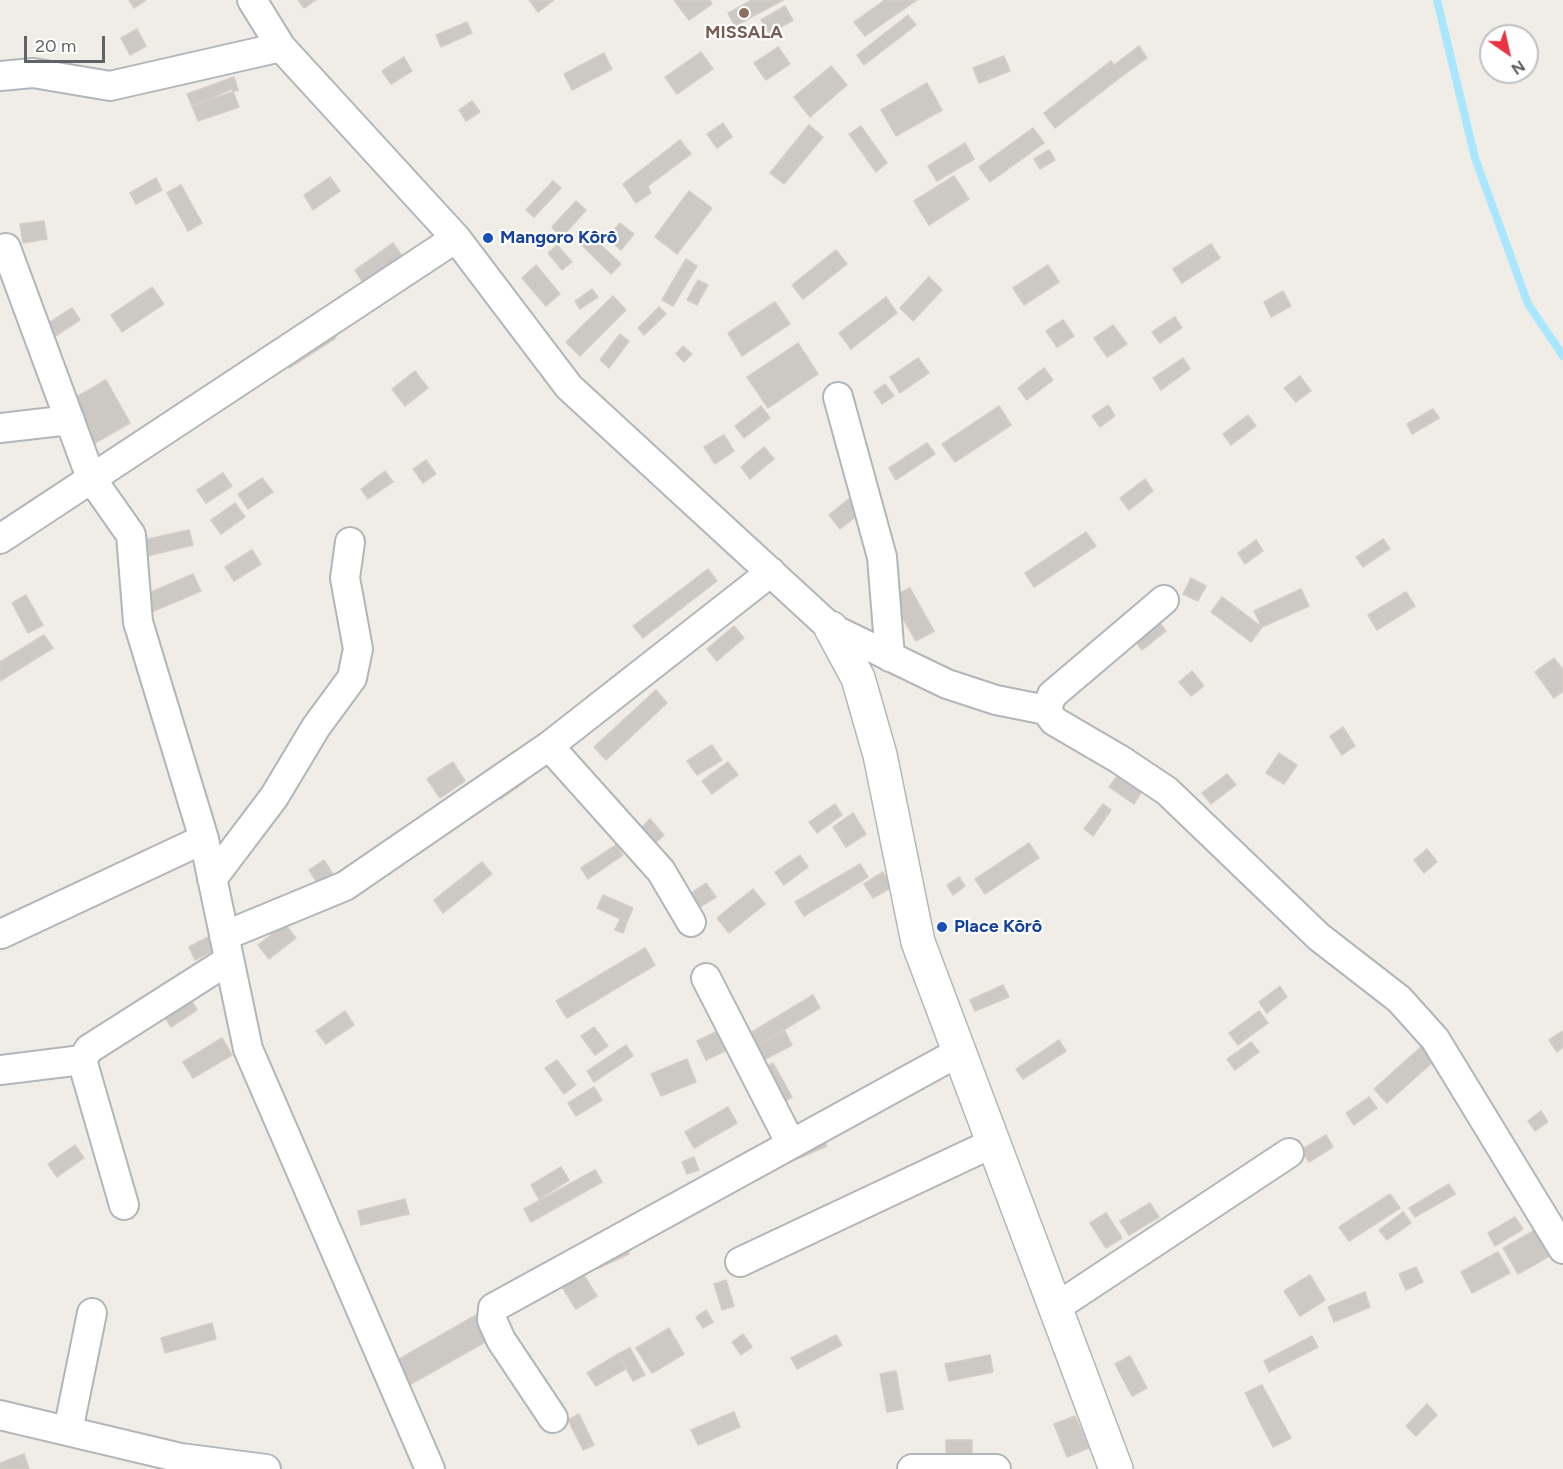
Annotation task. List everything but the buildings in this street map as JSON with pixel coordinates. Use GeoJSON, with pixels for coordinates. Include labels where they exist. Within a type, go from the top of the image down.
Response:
{"type":"FeatureCollection","features":[{"type":"Feature","properties":{"kind":"street"},"geometry":{"type":"LineString","coordinates":[[252,0],[281,47],[456,238],[569,387],[831,628],[970,693],[1046,710],[1054,721],[1119,759],[1167,791],[1319,937],[1399,999],[1435,1039],[1563,1249]]}},
{"type":"Feature","properties":{"kind":"street"},"geometry":{"type":"LineString","coordinates":[[0,76],[33,73],[110,86],[281,47]]}},
{"type":"Feature","properties":{"kind":"street"},"geometry":{"type":"LineString","coordinates":[[0,539],[456,238]]}},
{"type":"Feature","properties":{"kind":"street"},"geometry":{"type":"LineString","coordinates":[[6,248],[91,478],[131,535],[138,622],[204,839],[248,1049],[430,1469]]}},
{"type":"Feature","properties":{"kind":"street"},"geometry":{"type":"LineString","coordinates":[[838,397],[882,556],[890,657]]}},
{"type":"Feature","properties":{"kind":"street"},"geometry":{"type":"LineString","coordinates":[[0,428],[70,420]]}},
{"type":"Feature","properties":{"kind":"street"},"geometry":{"type":"LineString","coordinates":[[212,879],[274,796],[316,727],[352,678],[358,649],[345,578],[350,542]]}},
{"type":"Feature","properties":{"kind":"street"},"geometry":{"type":"LineString","coordinates":[[124,1205],[82,1060],[89,1049],[227,948],[345,886],[549,746],[771,573]]}},
{"type":"Feature","properties":{"kind":"street"},"geometry":{"type":"LineString","coordinates":[[1046,710],[1052,695],[1164,600]]}},
{"type":"Feature","properties":{"kind":"street"},"geometry":{"type":"LineString","coordinates":[[831,628],[858,678],[880,755],[918,942],[1116,1469]]}},
{"type":"Feature","properties":{"kind":"street"},"geometry":{"type":"LineString","coordinates":[[549,746],[661,871],[691,922]]}},
{"type":"Feature","properties":{"kind":"street"},"geometry":{"type":"LineString","coordinates":[[1,934],[204,839]]}},
{"type":"Feature","properties":{"kind":"street"},"geometry":{"type":"LineString","coordinates":[[706,978],[791,1144]]}},
{"type":"Feature","properties":{"kind":"street"},"geometry":{"type":"LineString","coordinates":[[553,1418],[501,1340],[492,1320],[493,1308],[959,1052]]}},
{"type":"Feature","properties":{"kind":"street"},"geometry":{"type":"LineString","coordinates":[[0,1070],[82,1060]]}},
{"type":"Feature","properties":{"kind":"street"},"geometry":{"type":"LineString","coordinates":[[740,1262],[993,1143]]}},
{"type":"Feature","properties":{"kind":"street"},"geometry":{"type":"LineString","coordinates":[[1055,1308],[1289,1153]]}},
{"type":"Feature","properties":{"kind":"street"},"geometry":{"type":"LineString","coordinates":[[68,1431],[92,1313]]}},
{"type":"Feature","properties":{"kind":"street"},"geometry":{"type":"LineString","coordinates":[[0,1415],[182,1458],[266,1469]]}},
{"type":"Feature","properties":{"kind":"street"},"geometry":{"type":"LineString","coordinates":[[912,1469],[996,1469]]}},
{"type":"Feature","properties":{"kind":"waterway"},"geometry":{"type":"LineString","coordinates":[[1437,0],[1475,158],[1528,304],[1563,356]]}},
{"type":"Feature","properties":{"kind":"place","name":"MISSALA"},"geometry":{"type":"Point","coordinates":[744,13]}},
{"type":"Feature","properties":{"kind":"place","name":"Mangoro Kôrô"},"geometry":{"type":"Point","coordinates":[488,238]}},
{"type":"Feature","properties":{"kind":"place","name":"Place Kôrô"},"geometry":{"type":"Point","coordinates":[942,927]}}]}
